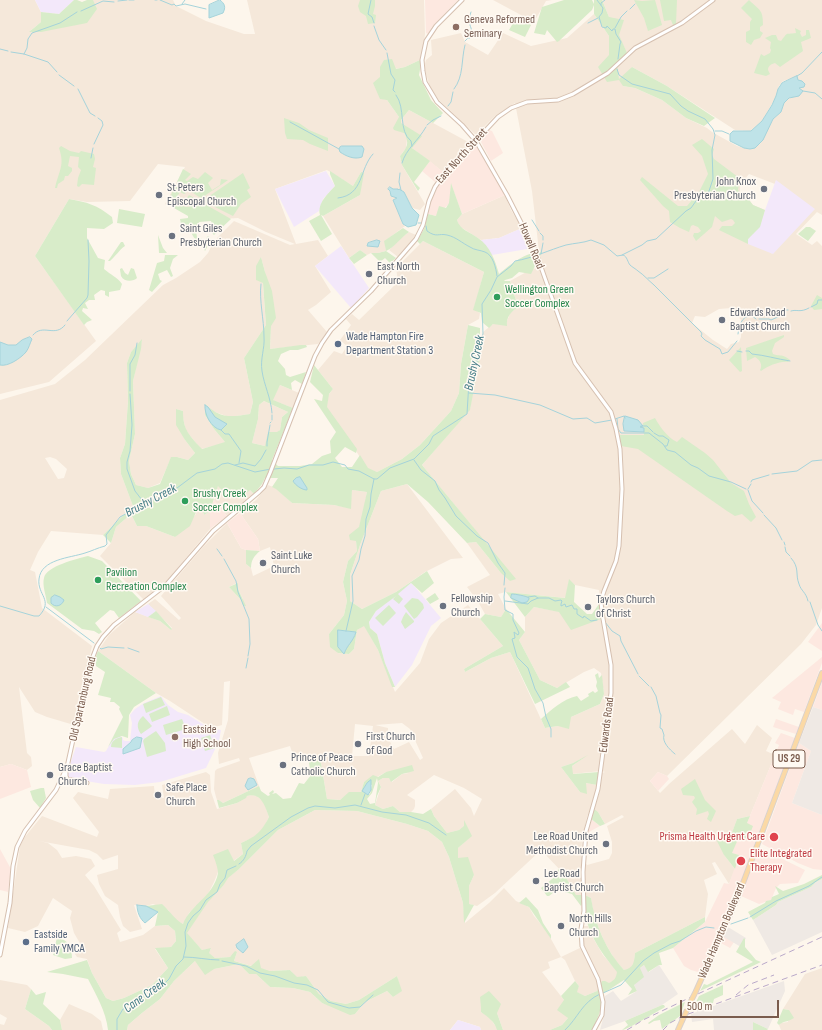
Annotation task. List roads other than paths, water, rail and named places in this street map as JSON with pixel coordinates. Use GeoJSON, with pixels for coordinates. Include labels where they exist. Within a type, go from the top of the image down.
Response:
{"type":"FeatureCollection","features":[{"type":"Feature","properties":{"kind":"main road","name":"Howell Road"},"geometry":{"type":"LineString","coordinates":[[462,0],[436,26],[428,37],[423,55],[423,71],[428,89],[437,102],[462,125],[476,141],[502,186],[536,252],[548,290],[575,363],[608,407],[612,416]]}},
{"type":"Feature","properties":{"kind":"main road","name":"East North Street"},"geometry":{"type":"LineString","coordinates":[[272,470],[315,356],[322,343],[331,330],[371,291],[416,239],[423,225],[428,201],[435,187],[496,119],[506,111],[527,102],[558,100],[573,94],[608,73],[635,48],[682,23],[713,0]]}},
{"type":"Feature","properties":{"kind":"main road","name":"Edwards Road"},"geometry":{"type":"LineString","coordinates":[[594,1030],[603,1010],[602,993],[598,979],[583,950],[581,943],[581,931],[584,914],[583,884],[585,835],[598,789],[605,748],[611,693],[610,660],[601,605],[604,591],[617,556],[621,516],[621,455],[618,436],[612,416]]}},
{"type":"Feature","properties":{"kind":"main road","name":"Old Spartanburg Road"},"geometry":{"type":"LineString","coordinates":[[0,955],[10,903],[13,862],[18,842],[24,831],[59,784],[68,766],[89,667],[94,651],[100,641],[114,625],[164,588],[213,531],[257,494],[264,486],[272,470]]}},
{"type":"Feature","properties":{"kind":"main road","name":"Wade Hampton Boulevard"},"geometry":{"type":"LineString","coordinates":[[678,1030],[737,899],[822,673]]}},
{"type":"Feature","properties":{"kind":"main road"},"geometry":{"type":"LineString","coordinates":[[68,766],[66,776],[67,779],[86,783]]}},
{"type":"Feature","properties":{"kind":"water"},"geometry":{"type":"Polygon","coordinates":[[[220,0],[224,6],[223,13],[209,18],[209,5],[220,0]]]}},
{"type":"Feature","properties":{"kind":"water"},"geometry":{"type":"Polygon","coordinates":[[[797,76],[798,80],[805,84],[804,87],[799,88],[803,91],[799,96],[789,98],[784,103],[781,112],[773,119],[763,140],[755,148],[744,148],[730,141],[730,134],[733,131],[751,131],[762,121],[772,105],[782,83],[797,76]]]}},
{"type":"Feature","properties":{"kind":"water"},"geometry":{"type":"Polygon","coordinates":[[[342,146],[362,146],[364,149],[362,157],[353,158],[345,155],[340,152],[339,149],[342,146]]]}},
{"type":"Feature","properties":{"kind":"water"},"geometry":{"type":"Polygon","coordinates":[[[390,187],[404,192],[412,208],[419,215],[416,225],[408,227],[403,224],[393,200],[397,198],[391,196],[388,189],[390,187]]]}},
{"type":"Feature","properties":{"kind":"water"},"geometry":{"type":"Polygon","coordinates":[[[377,240],[380,241],[378,247],[367,246],[368,243],[377,240]]]}},
{"type":"Feature","properties":{"kind":"water"},"geometry":{"type":"Polygon","coordinates":[[[30,337],[32,339],[24,354],[7,365],[0,365],[0,342],[8,345],[16,345],[22,340],[30,337]]]}},
{"type":"Feature","properties":{"kind":"water"},"geometry":{"type":"Polygon","coordinates":[[[205,405],[215,417],[227,424],[221,430],[217,429],[211,424],[205,409],[205,405]]]}},
{"type":"Feature","properties":{"kind":"water"},"geometry":{"type":"Polygon","coordinates":[[[625,416],[638,420],[643,426],[640,427],[644,428],[644,432],[624,431],[623,424],[625,416]]]}},
{"type":"Feature","properties":{"kind":"water"},"geometry":{"type":"Polygon","coordinates":[[[300,477],[307,490],[299,487],[293,481],[300,477]]]}},
{"type":"Feature","properties":{"kind":"water"},"geometry":{"type":"Polygon","coordinates":[[[512,594],[529,599],[527,602],[522,603],[511,598],[512,594]]]}},
{"type":"Feature","properties":{"kind":"water"},"geometry":{"type":"Polygon","coordinates":[[[55,595],[64,600],[60,605],[56,606],[51,603],[51,598],[55,595]]]}},
{"type":"Feature","properties":{"kind":"water"},"geometry":{"type":"Polygon","coordinates":[[[338,630],[356,632],[344,654],[338,647],[338,630]]]}},
{"type":"Feature","properties":{"kind":"water"},"geometry":{"type":"Polygon","coordinates":[[[137,737],[142,738],[140,748],[123,754],[123,749],[137,737]]]}},
{"type":"Feature","properties":{"kind":"water"},"geometry":{"type":"Polygon","coordinates":[[[248,779],[254,779],[257,785],[248,790],[245,786],[248,779]]]}},
{"type":"Feature","properties":{"kind":"water"},"geometry":{"type":"Polygon","coordinates":[[[371,780],[371,790],[368,795],[362,791],[371,780]]]}},
{"type":"Feature","properties":{"kind":"water"},"geometry":{"type":"Polygon","coordinates":[[[137,905],[146,906],[158,912],[145,923],[139,915],[137,905]]]}},
{"type":"Feature","properties":{"kind":"water"},"geometry":{"type":"Polygon","coordinates":[[[244,939],[248,947],[243,953],[237,948],[236,945],[244,939]]]}},
{"type":"Feature","properties":{"kind":"waterway"},"geometry":{"type":"LineString","coordinates":[[118,1],[127,0]]}},
{"type":"Feature","properties":{"kind":"waterway"},"geometry":{"type":"LineString","coordinates":[[129,0],[134,0]]}},
{"type":"Feature","properties":{"kind":"waterway"},"geometry":{"type":"LineString","coordinates":[[160,0],[176,6],[185,4],[206,9]]}},
{"type":"Feature","properties":{"kind":"waterway"},"geometry":{"type":"LineString","coordinates":[[182,4],[185,0]]}},
{"type":"Feature","properties":{"kind":"waterway"},"geometry":{"type":"LineString","coordinates":[[371,0],[368,14],[372,17],[374,23]]}},
{"type":"Feature","properties":{"kind":"waterway"},"geometry":{"type":"LineString","coordinates":[[597,0],[603,8],[599,17],[602,27],[606,28],[607,26],[612,31],[615,29],[621,42],[618,59]]}},
{"type":"Feature","properties":{"kind":"waterway"},"geometry":{"type":"LineString","coordinates":[[601,5],[601,3],[605,0]]}},
{"type":"Feature","properties":{"kind":"waterway"},"geometry":{"type":"LineString","coordinates":[[81,11],[103,1],[114,2]]}},
{"type":"Feature","properties":{"kind":"waterway"},"geometry":{"type":"LineString","coordinates":[[630,9],[635,4]]}},
{"type":"Feature","properties":{"kind":"waterway"},"geometry":{"type":"LineString","coordinates":[[615,28],[621,17],[627,11]]}},
{"type":"Feature","properties":{"kind":"waterway"},"geometry":{"type":"LineString","coordinates":[[24,54],[27,48],[28,39],[32,33],[60,23],[77,12]]}},
{"type":"Feature","properties":{"kind":"waterway"},"geometry":{"type":"LineString","coordinates":[[465,41],[470,38],[471,30],[469,22],[471,12]]}},
{"type":"Feature","properties":{"kind":"waterway"},"geometry":{"type":"LineString","coordinates":[[588,23],[598,18]]}},
{"type":"Feature","properties":{"kind":"waterway"},"geometry":{"type":"LineString","coordinates":[[374,26],[379,40],[386,50]]}},
{"type":"Feature","properties":{"kind":"waterway"},"geometry":{"type":"LineString","coordinates":[[454,89],[461,73],[465,45]]}},
{"type":"Feature","properties":{"kind":"waterway"},"geometry":{"type":"LineString","coordinates":[[0,49],[8,51]]}},
{"type":"Feature","properties":{"kind":"waterway"},"geometry":{"type":"LineString","coordinates":[[11,52],[24,54],[48,62],[57,72]]}},
{"type":"Feature","properties":{"kind":"waterway"},"geometry":{"type":"LineString","coordinates":[[797,76],[802,73],[822,52]]}},
{"type":"Feature","properties":{"kind":"waterway"},"geometry":{"type":"LineString","coordinates":[[387,53],[391,74],[395,80],[393,90],[395,92]]}},
{"type":"Feature","properties":{"kind":"waterway"},"geometry":{"type":"LineString","coordinates":[[617,69],[619,75],[632,84],[670,94],[681,106],[705,119],[713,129],[715,135],[712,150],[713,179],[708,194],[696,201],[691,208],[656,239],[647,241],[622,255]]}},
{"type":"Feature","properties":{"kind":"waterway"},"geometry":{"type":"LineString","coordinates":[[59,75],[74,86]]}},
{"type":"Feature","properties":{"kind":"waterway"},"geometry":{"type":"LineString","coordinates":[[78,89],[90,113],[95,116]]}},
{"type":"Feature","properties":{"kind":"waterway"},"geometry":{"type":"LineString","coordinates":[[803,91],[815,93],[822,99]]}},
{"type":"Feature","properties":{"kind":"waterway"},"geometry":{"type":"LineString","coordinates":[[448,106],[451,102],[453,92]]}},
{"type":"Feature","properties":{"kind":"waterway"},"geometry":{"type":"LineString","coordinates":[[396,95],[401,106],[403,125],[412,146]]}},
{"type":"Feature","properties":{"kind":"waterway"},"geometry":{"type":"LineString","coordinates":[[427,125],[441,116]]}},
{"type":"Feature","properties":{"kind":"waterway"},"geometry":{"type":"LineString","coordinates":[[94,144],[103,125],[102,121],[98,118]]}},
{"type":"Feature","properties":{"kind":"waterway"},"geometry":{"type":"LineString","coordinates":[[290,122],[339,149]]}},
{"type":"Feature","properties":{"kind":"waterway"},"geometry":{"type":"LineString","coordinates":[[402,163],[406,153],[426,127]]}},
{"type":"Feature","properties":{"kind":"waterway"},"geometry":{"type":"LineString","coordinates":[[715,131],[722,131],[729,134]]}},
{"type":"Feature","properties":{"kind":"waterway"},"geometry":{"type":"LineString","coordinates":[[91,158],[93,148]]}},
{"type":"Feature","properties":{"kind":"waterway"},"geometry":{"type":"LineString","coordinates":[[338,198],[346,196],[357,187],[365,167],[373,154]]}},
{"type":"Feature","properties":{"kind":"waterway"},"geometry":{"type":"LineString","coordinates":[[400,173],[399,182],[401,190]]}},
{"type":"Feature","properties":{"kind":"waterway"},"geometry":{"type":"LineString","coordinates":[[532,220],[539,231]]}},
{"type":"Feature","properties":{"kind":"waterway"},"geometry":{"type":"LineString","coordinates":[[426,226],[427,231],[430,233],[435,235],[450,236],[472,248],[488,254],[494,262],[497,276]]}},
{"type":"Feature","properties":{"kind":"waterway"},"geometry":{"type":"LineString","coordinates":[[540,233],[543,236],[543,240]]}},
{"type":"Feature","properties":{"kind":"waterway"},"geometry":{"type":"LineString","coordinates":[[67,321],[88,295],[88,240]]}},
{"type":"Feature","properties":{"kind":"waterway","name":"Brushy Creek"},"geometry":{"type":"LineString","coordinates":[[274,469],[297,469],[309,465],[323,465],[333,462],[345,465],[348,469],[359,471],[374,479],[377,479],[390,468],[414,459],[429,444],[433,436],[467,414],[469,381],[477,361],[475,352],[483,334],[482,304],[497,277],[515,261],[535,256],[566,245],[591,240],[604,245],[617,256],[623,255],[630,265],[654,285],[701,332],[701,336],[720,349],[722,354],[728,352],[737,341]]}},
{"type":"Feature","properties":{"kind":"waterway"},"geometry":{"type":"LineString","coordinates":[[541,254],[543,243]]}},
{"type":"Feature","properties":{"kind":"waterway"},"geometry":{"type":"LineString","coordinates":[[648,278],[654,278],[668,269]]}},
{"type":"Feature","properties":{"kind":"waterway"},"geometry":{"type":"LineString","coordinates":[[261,284],[264,330],[262,367],[272,413]]}},
{"type":"Feature","properties":{"kind":"waterway","name":"Brushy Creek"},"geometry":{"type":"LineString","coordinates":[[811,307],[817,304],[818,300],[822,300]]}},
{"type":"Feature","properties":{"kind":"waterway","name":"Brushy Creek"},"geometry":{"type":"LineString","coordinates":[[791,311],[809,308]]}},
{"type":"Feature","properties":{"kind":"waterway","name":"Brushy Creek"},"geometry":{"type":"LineString","coordinates":[[759,319],[771,320],[780,316],[783,310],[788,310]]}},
{"type":"Feature","properties":{"kind":"waterway","name":"Brushy Creek"},"geometry":{"type":"LineString","coordinates":[[738,334],[740,325],[745,318],[751,315],[756,319]]}},
{"type":"Feature","properties":{"kind":"waterway"},"geometry":{"type":"LineString","coordinates":[[33,335],[41,330],[53,331],[61,329],[65,325]]}},
{"type":"Feature","properties":{"kind":"waterway"},"geometry":{"type":"LineString","coordinates":[[130,391],[130,364],[135,355],[137,343]]}},
{"type":"Feature","properties":{"kind":"waterway"},"geometry":{"type":"LineString","coordinates":[[737,351],[742,352]]}},
{"type":"Feature","properties":{"kind":"waterway"},"geometry":{"type":"LineString","coordinates":[[746,351],[749,351],[752,354],[790,361]]}},
{"type":"Feature","properties":{"kind":"waterway"},"geometry":{"type":"LineString","coordinates":[[469,393],[495,395],[540,405],[573,419],[587,418],[595,423],[612,420]]}},
{"type":"Feature","properties":{"kind":"waterway"},"geometry":{"type":"LineString","coordinates":[[130,394],[132,425],[127,469],[135,491],[142,500],[142,504]]}},
{"type":"Feature","properties":{"kind":"waterway"},"geometry":{"type":"LineString","coordinates":[[272,415],[272,420]]}},
{"type":"Feature","properties":{"kind":"waterway"},"geometry":{"type":"LineString","coordinates":[[615,419],[624,416],[625,418]]}},
{"type":"Feature","properties":{"kind":"waterway"},"geometry":{"type":"LineString","coordinates":[[617,419],[618,429],[621,433],[649,433],[663,444],[667,450],[675,452],[691,465],[709,476],[731,482],[746,489]]}},
{"type":"Feature","properties":{"kind":"waterway"},"geometry":{"type":"LineString","coordinates":[[267,446],[270,425]]}},
{"type":"Feature","properties":{"kind":"waterway"},"geometry":{"type":"LineString","coordinates":[[641,426],[647,426],[653,432]]}},
{"type":"Feature","properties":{"kind":"waterway"},"geometry":{"type":"LineString","coordinates":[[221,430],[225,434],[229,434],[241,451],[239,463]]}},
{"type":"Feature","properties":{"kind":"waterway"},"geometry":{"type":"LineString","coordinates":[[654,433],[669,440],[667,446],[665,446]]}},
{"type":"Feature","properties":{"kind":"waterway"},"geometry":{"type":"LineString","coordinates":[[235,465],[243,463],[255,466],[266,450]]}},
{"type":"Feature","properties":{"kind":"waterway"},"geometry":{"type":"LineString","coordinates":[[414,460],[421,470],[435,481],[439,490],[456,516],[477,536],[488,543],[505,573],[504,585]]}},
{"type":"Feature","properties":{"kind":"waterway"},"geometry":{"type":"LineString","coordinates":[[772,474],[797,471],[812,461],[822,460]]}},
{"type":"Feature","properties":{"kind":"waterway","name":"Brushy Creek"},"geometry":{"type":"LineString","coordinates":[[0,606],[34,616],[39,616],[45,606],[45,601],[39,585],[41,572],[45,567],[57,560],[105,546],[107,544],[106,535],[120,517],[173,491],[197,473],[215,469],[222,464],[228,463],[255,472],[271,469]]}},
{"type":"Feature","properties":{"kind":"waterway"},"geometry":{"type":"LineString","coordinates":[[751,482],[752,480],[769,475]]}},
{"type":"Feature","properties":{"kind":"waterway"},"geometry":{"type":"LineString","coordinates":[[346,631],[353,601],[352,576],[359,560],[365,536],[366,519],[370,507],[374,479]]}},
{"type":"Feature","properties":{"kind":"waterway"},"geometry":{"type":"LineString","coordinates":[[748,489],[751,484]]}},
{"type":"Feature","properties":{"kind":"waterway"},"geometry":{"type":"LineString","coordinates":[[748,490],[752,501],[763,513]]}},
{"type":"Feature","properties":{"kind":"waterway"},"geometry":{"type":"LineString","coordinates":[[764,515],[776,528],[782,540]]}},
{"type":"Feature","properties":{"kind":"waterway"},"geometry":{"type":"LineString","coordinates":[[785,547],[786,552],[790,556]]}},
{"type":"Feature","properties":{"kind":"waterway"},"geometry":{"type":"LineString","coordinates":[[217,549],[222,556]]}},
{"type":"Feature","properties":{"kind":"waterway"},"geometry":{"type":"LineString","coordinates":[[791,558],[796,568],[800,586],[808,601]]}},
{"type":"Feature","properties":{"kind":"waterway"},"geometry":{"type":"LineString","coordinates":[[224,559],[236,581],[238,592],[249,619],[250,644],[248,656]]}},
{"type":"Feature","properties":{"kind":"waterway"},"geometry":{"type":"LineString","coordinates":[[505,588],[505,610],[513,614],[513,620],[519,633],[518,635],[514,632],[515,638],[512,639],[517,657],[528,668],[535,689],[543,703],[546,717],[551,729],[551,737]]}},
{"type":"Feature","properties":{"kind":"waterway"},"geometry":{"type":"LineString","coordinates":[[528,597],[535,596],[538,598]]}},
{"type":"Feature","properties":{"kind":"waterway"},"geometry":{"type":"LineString","coordinates":[[505,601],[528,604],[538,598],[549,598],[555,601],[561,600],[561,606],[565,604],[566,607],[572,605],[574,609],[577,609],[577,614],[583,618],[584,616],[591,621],[597,620]]}},
{"type":"Feature","properties":{"kind":"waterway"},"geometry":{"type":"LineString","coordinates":[[810,602],[818,625],[822,631]]}},
{"type":"Feature","properties":{"kind":"waterway"},"geometry":{"type":"LineString","coordinates":[[46,607],[94,643]]}},
{"type":"Feature","properties":{"kind":"waterway"},"geometry":{"type":"LineString","coordinates":[[605,622],[612,631],[620,636],[621,641],[638,674]]}},
{"type":"Feature","properties":{"kind":"waterway"},"geometry":{"type":"LineString","coordinates":[[100,648],[124,648]]}},
{"type":"Feature","properties":{"kind":"waterway"},"geometry":{"type":"LineString","coordinates":[[128,648],[139,652]]}},
{"type":"Feature","properties":{"kind":"waterway"},"geometry":{"type":"LineString","coordinates":[[246,668],[248,658]]}},
{"type":"Feature","properties":{"kind":"waterway"},"geometry":{"type":"LineString","coordinates":[[639,676],[649,686]]}},
{"type":"Feature","properties":{"kind":"waterway"},"geometry":{"type":"LineString","coordinates":[[651,687],[656,696],[661,715],[660,728],[662,729],[665,743],[675,754]]}},
{"type":"Feature","properties":{"kind":"waterway","name":"Cane Creek"},"geometry":{"type":"LineString","coordinates":[[361,805],[365,794]]}},
{"type":"Feature","properties":{"kind":"waterway","name":"Cane Creek"},"geometry":{"type":"LineString","coordinates":[[239,864],[251,846],[291,817],[315,806],[335,808],[355,805],[382,812],[406,815],[429,823],[446,835]]}},
{"type":"Feature","properties":{"kind":"waterway","name":"Cane Creek"},"geometry":{"type":"LineString","coordinates":[[117,1030],[117,1019],[123,1009],[164,984],[169,979],[176,966],[183,959],[186,946],[185,932],[188,923],[200,910],[206,900],[217,892],[220,884],[225,878],[227,870],[236,866]]}},
{"type":"Feature","properties":{"kind":"waterway"},"geometry":{"type":"LineString","coordinates":[[750,917],[776,901],[809,886],[822,877]]}},
{"type":"Feature","properties":{"kind":"waterway"},"geometry":{"type":"LineString","coordinates":[[731,924],[748,918]]}},
{"type":"Feature","properties":{"kind":"waterway"},"geometry":{"type":"LineString","coordinates":[[603,993],[621,985],[643,961],[654,953],[680,941],[696,931],[706,927],[714,928]]}},
{"type":"Feature","properties":{"kind":"waterway"},"geometry":{"type":"LineString","coordinates":[[184,957],[219,960]]}},
{"type":"Feature","properties":{"kind":"waterway"},"geometry":{"type":"LineString","coordinates":[[222,961],[246,966],[260,973],[275,976],[294,983],[307,985],[318,990],[328,1002],[349,1008],[360,1007],[373,995]]}},
{"type":"Feature","properties":{"kind":"waterway"},"geometry":{"type":"LineString","coordinates":[[565,1030],[584,1006],[600,994]]}},
{"type":"Feature","properties":{"kind":"railway"},"geometry":{"type":"LineString","coordinates":[[627,1030],[643,1020],[689,998],[822,937]]}},
{"type":"Feature","properties":{"kind":"railway"},"geometry":{"type":"LineString","coordinates":[[663,1030],[670,1023],[683,1016],[822,965]]}},
{"type":"Feature","properties":{"kind":"railway"},"geometry":{"type":"LineString","coordinates":[[736,995],[748,985],[774,975]]}},
{"type":"Feature","properties":{"kind":"place","name":"Geneva Reformed Seminary"},"geometry":{"type":"Point","coordinates":[456,27]}},
{"type":"Feature","properties":{"kind":"place","name":"John Knox Presbyterian Church"},"geometry":{"type":"Point","coordinates":[764,189]}},
{"type":"Feature","properties":{"kind":"place","name":"St Peters Episcopal Church"},"geometry":{"type":"Point","coordinates":[159,195]}},
{"type":"Feature","properties":{"kind":"place","name":"Saint Giles Presbyterian Church"},"geometry":{"type":"Point","coordinates":[172,236]}},
{"type":"Feature","properties":{"kind":"place","name":"East North Church"},"geometry":{"type":"Point","coordinates":[369,274]}},
{"type":"Feature","properties":{"kind":"place","name":"Wellington Green Soccer Complex"},"geometry":{"type":"Point","coordinates":[497,297]}},
{"type":"Feature","properties":{"kind":"place","name":"Edwards Road Baptist Church"},"geometry":{"type":"Point","coordinates":[722,320]}},
{"type":"Feature","properties":{"kind":"place","name":"Wade Hampton Fire Department Station 3"},"geometry":{"type":"Point","coordinates":[338,344]}},
{"type":"Feature","properties":{"kind":"place","name":"Brushy Creek Soccer Complex"},"geometry":{"type":"Point","coordinates":[185,501]}},
{"type":"Feature","properties":{"kind":"place","name":"Saint Luke Church"},"geometry":{"type":"Point","coordinates":[263,563]}},
{"type":"Feature","properties":{"kind":"place","name":"Pavilion Recreation Complex"},"geometry":{"type":"Point","coordinates":[98,580]}},
{"type":"Feature","properties":{"kind":"place","name":"Fellowship Church"},"geometry":{"type":"Point","coordinates":[443,606]}},
{"type":"Feature","properties":{"kind":"place","name":"Taylors Church of Christ"},"geometry":{"type":"Point","coordinates":[588,607]}},
{"type":"Feature","properties":{"kind":"place","name":"Eastside High School"},"geometry":{"type":"Point","coordinates":[175,737]}},
{"type":"Feature","properties":{"kind":"place","name":"First Church of God"},"geometry":{"type":"Point","coordinates":[358,744]}},
{"type":"Feature","properties":{"kind":"place","name":"Prince of Peace Catholic Church"},"geometry":{"type":"Point","coordinates":[283,765]}},
{"type":"Feature","properties":{"kind":"place","name":"Grace Baptist Church"},"geometry":{"type":"Point","coordinates":[50,775]}},
{"type":"Feature","properties":{"kind":"place","name":"Safe Place Church"},"geometry":{"type":"Point","coordinates":[158,795]}},
{"type":"Feature","properties":{"kind":"place","name":"Prisma Health Urgent Care"},"geometry":{"type":"Point","coordinates":[774,837]}},
{"type":"Feature","properties":{"kind":"place","name":"Lee Road United Methodist Church"},"geometry":{"type":"Point","coordinates":[606,844]}},
{"type":"Feature","properties":{"kind":"place","name":"Elite Integrated Therapy"},"geometry":{"type":"Point","coordinates":[741,861]}},
{"type":"Feature","properties":{"kind":"place","name":"Lee Road Baptist Church"},"geometry":{"type":"Point","coordinates":[536,881]}},
{"type":"Feature","properties":{"kind":"place","name":"North Hills Church"},"geometry":{"type":"Point","coordinates":[561,926]}},
{"type":"Feature","properties":{"kind":"place","name":"Eastside Family YMCA"},"geometry":{"type":"Point","coordinates":[26,942]}}]}
